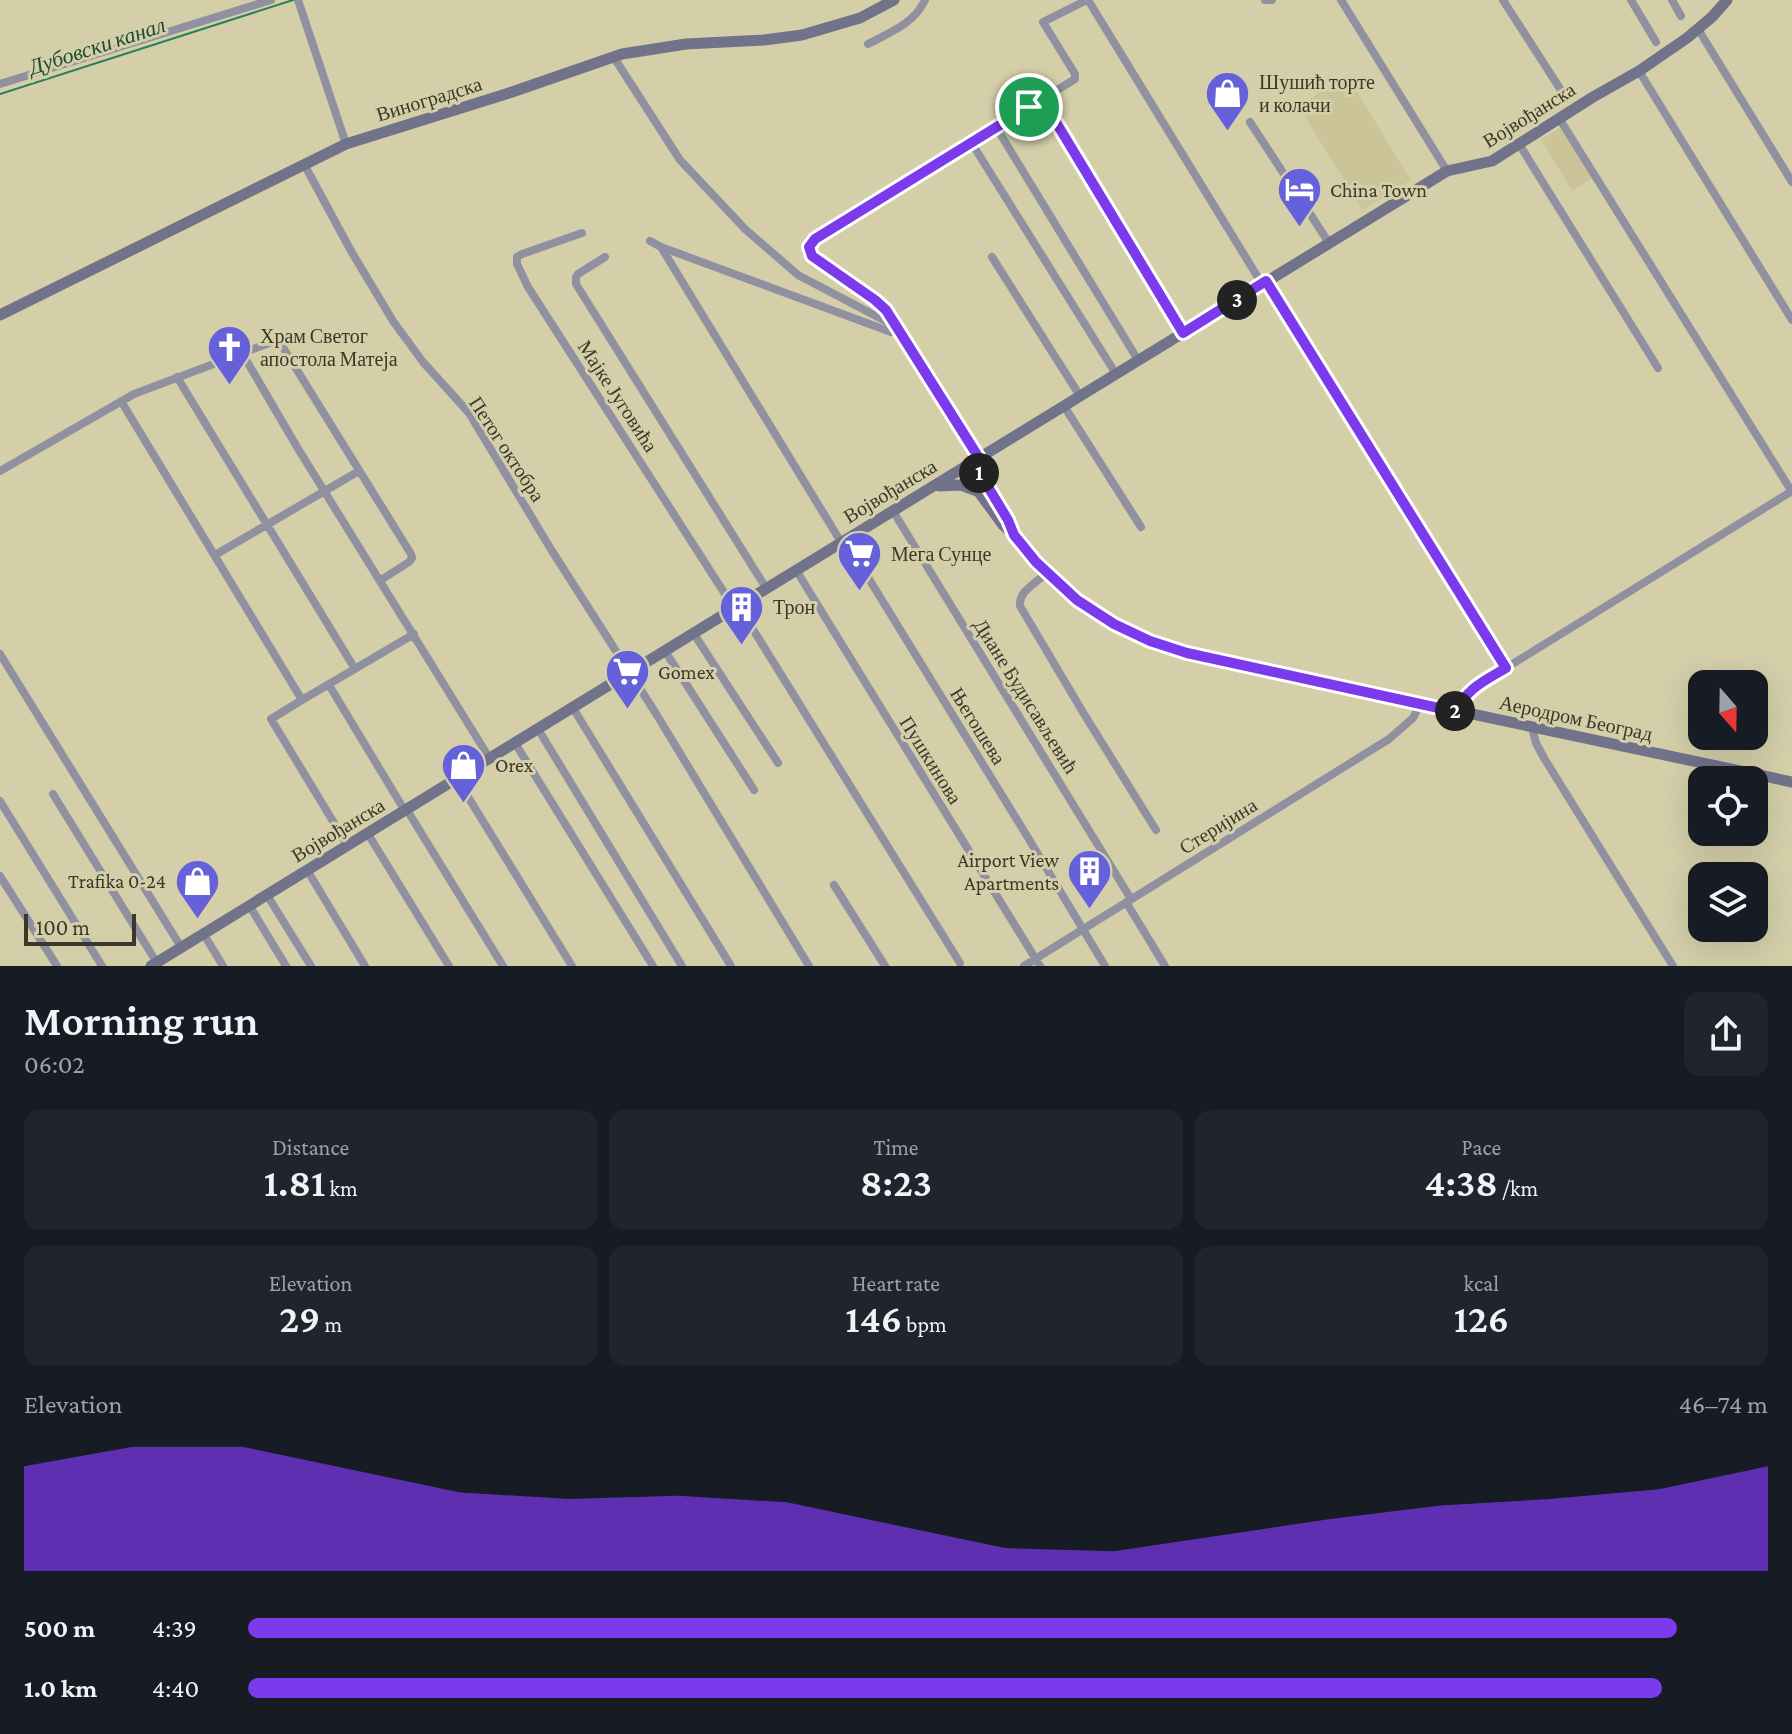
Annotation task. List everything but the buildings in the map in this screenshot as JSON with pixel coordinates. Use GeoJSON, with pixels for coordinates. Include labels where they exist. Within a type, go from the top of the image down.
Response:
{"type":"FeatureCollection","features":[{"type":"Feature","properties":{"kind":"street"},"geometry":{"type":"LineString","coordinates":[[0,84],[271,0]]}},
{"type":"Feature","properties":{"kind":"street","name":"Виноградска"},"geometry":{"type":"LineString","coordinates":[[0,315],[346,144],[506,94],[613,56],[686,44],[802,35],[860,18],[894,0]]}},
{"type":"Feature","properties":{"kind":"street"},"geometry":{"type":"LineString","coordinates":[[868,44],[903,25],[917,14],[925,0]]}},
{"type":"Feature","properties":{"kind":"street"},"geometry":{"type":"LineString","coordinates":[[894,324],[881,305],[816,261],[809,247],[815,239],[1075,77],[1043,22],[1087,0],[1506,668]]}},
{"type":"Feature","properties":{"kind":"street"},"geometry":{"type":"LineString","coordinates":[[1265,0],[1272,0]]}},
{"type":"Feature","properties":{"kind":"street"},"geometry":{"type":"LineString","coordinates":[[1341,0],[1447,171]]}},
{"type":"Feature","properties":{"kind":"street"},"geometry":{"type":"LineString","coordinates":[[1503,0],[1566,98]]}},
{"type":"Feature","properties":{"kind":"street"},"geometry":{"type":"LineString","coordinates":[[1631,0],[1656,42]]}},
{"type":"Feature","properties":{"kind":"street"},"geometry":{"type":"LineString","coordinates":[[1672,0],[1681,16]]}},
{"type":"Feature","properties":{"kind":"street","name":"Војвођанска"},"geometry":{"type":"LineString","coordinates":[[154,964],[1447,171],[1492,161],[1639,71],[1687,38],[1727,0]]}},
{"type":"Feature","properties":{"kind":"street"},"geometry":{"type":"LineString","coordinates":[[299,3],[346,144]]}},
{"type":"Feature","properties":{"kind":"street"},"geometry":{"type":"LineString","coordinates":[[1698,29],[1792,182]]}},
{"type":"Feature","properties":{"kind":"street"},"geometry":{"type":"LineString","coordinates":[[613,56],[680,160],[745,229],[803,278],[894,324],[901,331],[976,460]]}},
{"type":"Feature","properties":{"kind":"street"},"geometry":{"type":"LineString","coordinates":[[1639,71],[1792,320]]}},
{"type":"Feature","properties":{"kind":"street"},"geometry":{"type":"LineString","coordinates":[[1042,99],[1183,333]]}},
{"type":"Feature","properties":{"kind":"street"},"geometry":{"type":"LineString","coordinates":[[1457,712],[1469,691],[1792,492],[1559,118]]}},
{"type":"Feature","properties":{"kind":"street"},"geometry":{"type":"LineString","coordinates":[[1250,122],[1329,243]]}},
{"type":"Feature","properties":{"kind":"street"},"geometry":{"type":"LineString","coordinates":[[996,127],[1138,360]]}},
{"type":"Feature","properties":{"kind":"street"},"geometry":{"type":"LineString","coordinates":[[971,142],[1116,374]]}},
{"type":"Feature","properties":{"kind":"street"},"geometry":{"type":"LineString","coordinates":[[1519,144],[1658,368]]}},
{"type":"Feature","properties":{"kind":"street","name":"Петог октобра"},"geometry":{"type":"LineString","coordinates":[[304,164],[393,321],[423,362],[469,413],[809,966]]}},
{"type":"Feature","properties":{"kind":"street","name":"Мајке Југовића"},"geometry":{"type":"LineString","coordinates":[[582,233],[522,254],[517,257],[517,264],[528,287],[736,607]]}},
{"type":"Feature","properties":{"kind":"street"},"geometry":{"type":"LineString","coordinates":[[650,241],[891,332],[901,331]]}},
{"type":"Feature","properties":{"kind":"street","name":"Његошева"},"geometry":{"type":"LineString","coordinates":[[661,247],[1105,966]]}},
{"type":"Feature","properties":{"kind":"street"},"geometry":{"type":"LineString","coordinates":[[605,257],[578,274],[576,284],[766,588]]}},
{"type":"Feature","properties":{"kind":"street"},"geometry":{"type":"LineString","coordinates":[[992,257],[1080,396]]}},
{"type":"Feature","properties":{"kind":"street"},"geometry":{"type":"LineString","coordinates":[[0,471],[121,401],[177,377],[279,341],[412,556],[409,562],[381,580]]}},
{"type":"Feature","properties":{"kind":"street"},"geometry":{"type":"LineString","coordinates":[[242,353],[490,759]]}},
{"type":"Feature","properties":{"kind":"street"},"geometry":{"type":"LineString","coordinates":[[177,377],[355,669]]}},
{"type":"Feature","properties":{"kind":"street"},"geometry":{"type":"LineString","coordinates":[[121,401],[302,700]]}},
{"type":"Feature","properties":{"kind":"street"},"geometry":{"type":"LineString","coordinates":[[1064,406],[1141,527]]}},
{"type":"Feature","properties":{"kind":"street","name":"Аеродром Београд"},"geometry":{"type":"LineString","coordinates":[[976,460],[1014,535]]}},
{"type":"Feature","properties":{"kind":"street","name":"Аеродром Београд"},"geometry":{"type":"LineString","coordinates":[[962,469],[1003,525],[1065,591],[1123,629],[1160,645],[1420,704],[1792,782]]}},
{"type":"Feature","properties":{"kind":"street"},"geometry":{"type":"LineString","coordinates":[[215,555],[359,471]]}},
{"type":"Feature","properties":{"kind":"street"},"geometry":{"type":"LineString","coordinates":[[931,488],[956,484],[977,491]]}},
{"type":"Feature","properties":{"kind":"street","name":"Диане Будисављевић"},"geometry":{"type":"LineString","coordinates":[[893,511],[1129,901],[1165,966]]}},
{"type":"Feature","properties":{"kind":"street","name":"Пушкинова"},"geometry":{"type":"LineString","coordinates":[[796,570],[1038,962]]}},
{"type":"Feature","properties":{"kind":"street"},"geometry":{"type":"LineString","coordinates":[[1046,573],[1022,594],[1020,606],[1156,830]]}},
{"type":"Feature","properties":{"kind":"street"},"geometry":{"type":"LineString","coordinates":[[736,607],[749,623],[960,963]]}},
{"type":"Feature","properties":{"kind":"street"},"geometry":{"type":"LineString","coordinates":[[348,846],[271,719],[414,634]]}},
{"type":"Feature","properties":{"kind":"street"},"geometry":{"type":"LineString","coordinates":[[694,634],[778,763]]}},
{"type":"Feature","properties":{"kind":"street"},"geometry":{"type":"LineString","coordinates":[[665,651],[754,790]]}},
{"type":"Feature","properties":{"kind":"street"},"geometry":{"type":"LineString","coordinates":[[0,654],[181,947]]}},
{"type":"Feature","properties":{"kind":"street"},"geometry":{"type":"LineString","coordinates":[[329,685],[503,966]]}},
{"type":"Feature","properties":{"kind":"street","name":"Стеријина"},"geometry":{"type":"LineString","coordinates":[[1024,966],[1038,962],[1083,930],[1389,739],[1413,718],[1420,704]]}},
{"type":"Feature","properties":{"kind":"street"},"geometry":{"type":"LineString","coordinates":[[573,708],[731,966]]}},
{"type":"Feature","properties":{"kind":"street"},"geometry":{"type":"LineString","coordinates":[[1532,728],[1544,758],[1673,966]]}},
{"type":"Feature","properties":{"kind":"street"},"geometry":{"type":"LineString","coordinates":[[538,729],[682,966]]}},
{"type":"Feature","properties":{"kind":"street"},"geometry":{"type":"LineString","coordinates":[[515,743],[653,966]]}},
{"type":"Feature","properties":{"kind":"street"},"geometry":{"type":"LineString","coordinates":[[457,779],[572,966]]}},
{"type":"Feature","properties":{"kind":"street"},"geometry":{"type":"LineString","coordinates":[[53,794],[154,964]]}},
{"type":"Feature","properties":{"kind":"street"},"geometry":{"type":"LineString","coordinates":[[0,801],[102,966]]}},
{"type":"Feature","properties":{"kind":"street"},"geometry":{"type":"LineString","coordinates":[[368,834],[449,966]]}},
{"type":"Feature","properties":{"kind":"street"},"geometry":{"type":"LineString","coordinates":[[307,870],[365,966]]}},
{"type":"Feature","properties":{"kind":"street"},"geometry":{"type":"LineString","coordinates":[[0,876],[57,966]]}},
{"type":"Feature","properties":{"kind":"street"},"geometry":{"type":"LineString","coordinates":[[834,885],[885,966]]}},
{"type":"Feature","properties":{"kind":"street"},"geometry":{"type":"LineString","coordinates":[[267,895],[311,966]]}},
{"type":"Feature","properties":{"kind":"street"},"geometry":{"type":"LineString","coordinates":[[249,905],[286,966]]}},
{"type":"Feature","properties":{"kind":"street"},"geometry":{"type":"LineString","coordinates":[[203,933],[223,966]]}},
{"type":"Feature","properties":{"kind":"shaded area"},"geometry":{"type":"Polygon","coordinates":[[[1347,76],[1411,180],[1363,210],[1298,106],[1347,76]]]}},
{"type":"Feature","properties":{"kind":"shaded area"},"geometry":{"type":"Polygon","coordinates":[[[1562,126],[1594,177],[1572,191],[1541,140],[1562,126]]]}},
{"type":"Feature","properties":{"kind":"waterway","name":"Дубовски канал"},"geometry":{"type":"LineString","coordinates":[[0,94],[293,0]]}},
{"type":"Feature","properties":{"kind":"place","name":"Шушић торте и колачи"},"geometry":{"type":"Point","coordinates":[1228,133]}},
{"type":"Feature","properties":{"kind":"place","name":"China Town"},"geometry":{"type":"Point","coordinates":[1299,229]}},
{"type":"Feature","properties":{"kind":"place","name":"Храм Светог апостола Матеја"},"geometry":{"type":"Point","coordinates":[229,386]}},
{"type":"Feature","properties":{"kind":"place","name":"Мега Сунце"},"geometry":{"type":"Point","coordinates":[860,593]}},
{"type":"Feature","properties":{"kind":"place","name":"Трон"},"geometry":{"type":"Point","coordinates":[742,646]}},
{"type":"Feature","properties":{"kind":"place","name":"Gomex"},"geometry":{"type":"Point","coordinates":[627,711]}},
{"type":"Feature","properties":{"kind":"place","name":"Orex"},"geometry":{"type":"Point","coordinates":[464,804]}},
{"type":"Feature","properties":{"kind":"place","name":"Airport View Apartments"},"geometry":{"type":"Point","coordinates":[1090,910]}},
{"type":"Feature","properties":{"kind":"place","name":"Trafika 0-24"},"geometry":{"type":"Point","coordinates":[197,920]}},
{"type":"Feature","properties":{"kind":"route"},"geometry":{"type":"LineString","coordinates":[[1042,99],[1183,333],[1266,281],[1506,668],[1469,691],[1457,712],[1187,653],[1150,641],[1085,606],[1046,573],[1014,535],[973,462],[979,458],[886,310],[812,256],[809,247],[815,239],[1029,107],[1042,99]]}}]}
